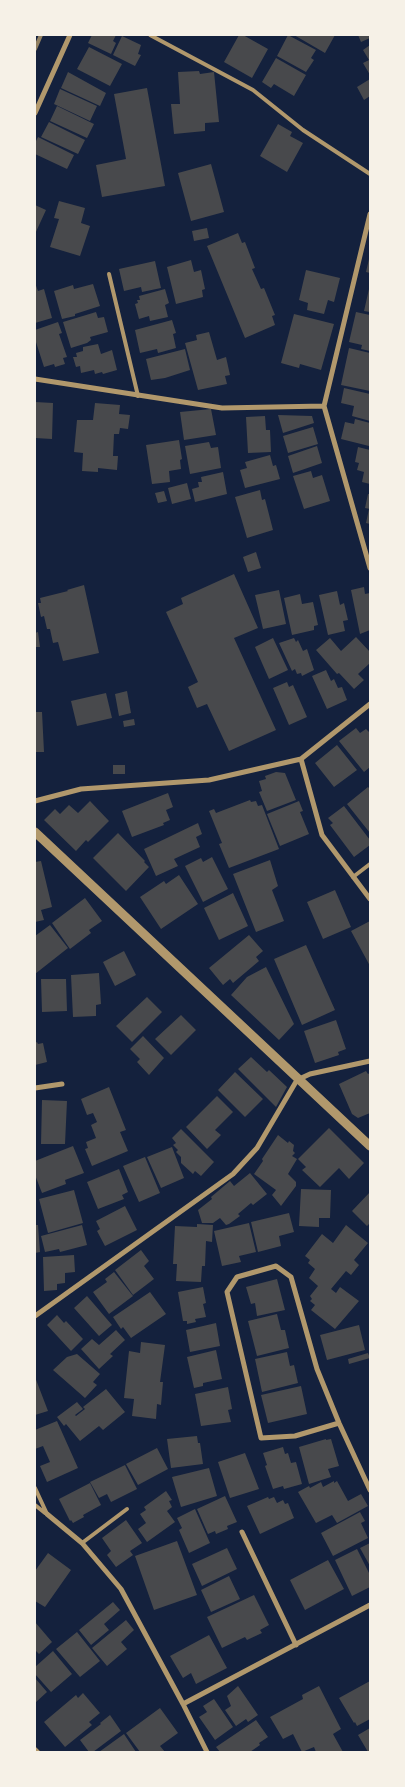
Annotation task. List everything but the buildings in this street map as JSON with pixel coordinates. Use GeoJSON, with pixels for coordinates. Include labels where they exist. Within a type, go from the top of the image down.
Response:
{"type":"FeatureCollection","features":[{"type":"Feature","properties":{"kind":"street"},"geometry":{"type":"LineString","coordinates":[[35,112],[70,35]]}},
{"type":"Feature","properties":{"kind":"street"},"geometry":{"type":"LineString","coordinates":[[370,214],[324,406],[370,568]]}},
{"type":"Feature","properties":{"kind":"street"},"geometry":{"type":"LineString","coordinates":[[35,379],[222,408],[324,406]]}},
{"type":"Feature","properties":{"kind":"street"},"geometry":{"type":"LineString","coordinates":[[35,801],[81,789],[209,780],[301,759],[370,704]]}},
{"type":"Feature","properties":{"kind":"street"},"geometry":{"type":"LineString","coordinates":[[301,759],[322,835],[370,899]]}},
{"type":"Feature","properties":{"kind":"street"},"geometry":{"type":"LineString","coordinates":[[35,832],[297,1080],[370,1146]]}},
{"type":"Feature","properties":{"kind":"street"},"geometry":{"type":"LineString","coordinates":[[35,1316],[233,1174],[257,1148],[297,1080],[310,1074],[370,1061]]}},
{"type":"Feature","properties":{"kind":"street"},"geometry":{"type":"LineString","coordinates":[[35,1088],[62,1084]]}},
{"type":"Feature","properties":{"kind":"street"},"geometry":{"type":"LineString","coordinates":[[339,1423],[295,1436],[261,1438],[227,1292],[237,1277],[276,1266],[290,1277],[317,1369],[339,1423],[370,1490]]}},
{"type":"Feature","properties":{"kind":"street"},"geometry":{"type":"LineString","coordinates":[[47,1514],[82,1542],[121,1589],[207,1752]]}},
{"type":"Feature","properties":{"kind":"street"},"geometry":{"type":"LineString","coordinates":[[242,1532],[296,1645]]}},
{"type":"Feature","properties":{"kind":"street"},"geometry":{"type":"LineString","coordinates":[[183,1704],[370,1605]]}},
{"type":"Feature","properties":{"kind":"lane"},"geometry":{"type":"LineString","coordinates":[[150,35],[253,90],[303,130],[370,174]]}},
{"type":"Feature","properties":{"kind":"lane"},"geometry":{"type":"LineString","coordinates":[[109,274],[138,396]]}},
{"type":"Feature","properties":{"kind":"lane"},"geometry":{"type":"LineString","coordinates":[[353,877],[370,864]]}},
{"type":"Feature","properties":{"kind":"lane"},"geometry":{"type":"LineString","coordinates":[[35,1488],[47,1514]]}},
{"type":"Feature","properties":{"kind":"lane"},"geometry":{"type":"LineString","coordinates":[[35,1505],[47,1514]]}},
{"type":"Feature","properties":{"kind":"lane"},"geometry":{"type":"LineString","coordinates":[[82,1542],[127,1509]]}},
{"type":"Feature","properties":{"kind":"lane"},"geometry":{"type":"LineString","coordinates":[[35,1749],[38,1752]]}},
{"type":"Feature","properties":{"kind":"railway"},"geometry":{"type":"LineString","coordinates":[[35,49],[41,35]]}}]}
